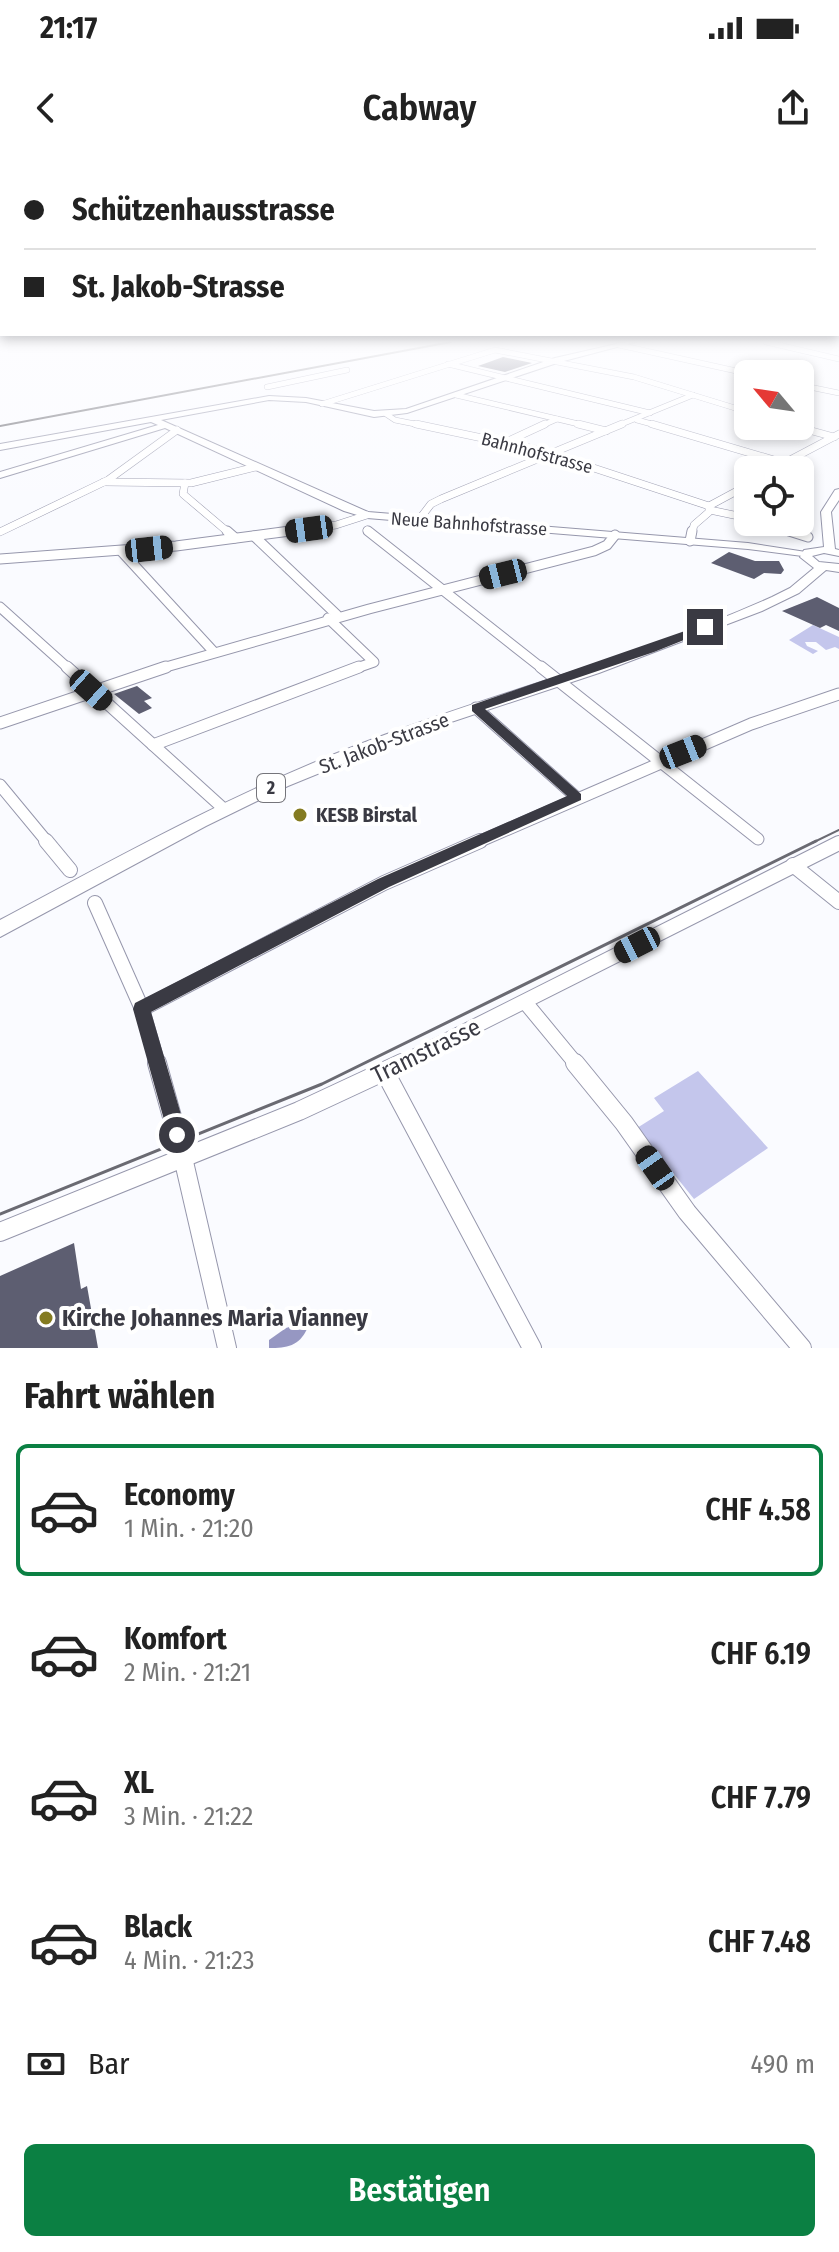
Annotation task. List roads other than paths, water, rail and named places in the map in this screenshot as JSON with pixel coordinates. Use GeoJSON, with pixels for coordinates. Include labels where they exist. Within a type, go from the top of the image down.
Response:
{"type":"FeatureCollection","features":[{"type":"Feature","properties":{"kind":"street"},"geometry":{"type":"LineString","coordinates":[[322,404],[342,397]]}},
{"type":"Feature","properties":{"kind":"street"},"geometry":{"type":"LineString","coordinates":[[386,414],[417,409],[449,397]]}},
{"type":"Feature","properties":{"kind":"street"},"geometry":{"type":"LineString","coordinates":[[466,397],[607,431]]}},
{"type":"Feature","properties":{"kind":"street"},"geometry":{"type":"LineString","coordinates":[[586,397],[650,413]]}},
{"type":"Feature","properties":{"kind":"street"},"geometry":{"type":"LineString","coordinates":[[418,521],[431,504],[441,499],[687,397]]}},
{"type":"Feature","properties":{"kind":"street"},"geometry":{"type":"LineString","coordinates":[[701,397],[734,408]]}},
{"type":"Feature","properties":{"kind":"street","name":"Bahnhofstrasse"},"geometry":{"type":"LineString","coordinates":[[0,447],[280,398],[386,414],[395,420],[552,454],[734,514]]}},
{"type":"Feature","properties":{"kind":"street","name":"Neue Bahnhofstrasse"},"geometry":{"type":"LineString","coordinates":[[152,419],[367,515],[690,541],[806,555]]}},
{"type":"Feature","properties":{"kind":"street"},"geometry":{"type":"LineString","coordinates":[[504,443],[557,419]]}},
{"type":"Feature","properties":{"kind":"street"},"geometry":{"type":"LineString","coordinates":[[637,420],[760,456]]}},
{"type":"Feature","properties":{"kind":"street"},"geometry":{"type":"LineString","coordinates":[[0,475],[163,426]]}},
{"type":"Feature","properties":{"kind":"street"},"geometry":{"type":"LineString","coordinates":[[0,532],[104,482],[133,465],[165,435],[177,430]]}},
{"type":"Feature","properties":{"kind":"street"},"geometry":{"type":"LineString","coordinates":[[814,431],[836,436]]}},
{"type":"Feature","properties":{"kind":"street"},"geometry":{"type":"LineString","coordinates":[[797,456],[836,436]]}},
{"type":"Feature","properties":{"kind":"street"},"geometry":{"type":"LineString","coordinates":[[104,482],[185,483],[256,467]]}},
{"type":"Feature","properties":{"kind":"street"},"geometry":{"type":"LineString","coordinates":[[185,483],[183,494],[235,538]]}},
{"type":"Feature","properties":{"kind":"street"},"geometry":{"type":"LineString","coordinates":[[839,492],[826,512],[835,552],[812,551],[806,555],[811,563],[839,568]]}},
{"type":"Feature","properties":{"kind":"street"},"geometry":{"type":"LineString","coordinates":[[690,541],[694,525],[710,508],[734,493]]}},
{"type":"Feature","properties":{"kind":"street"},"geometry":{"type":"LineString","coordinates":[[0,559],[122,552],[336,525],[367,515]]}},
{"type":"Feature","properties":{"kind":"street"},"geometry":{"type":"LineString","coordinates":[[367,530],[758,839]]}},
{"type":"Feature","properties":{"kind":"street"},"geometry":{"type":"LineString","coordinates":[[0,723],[213,651],[333,617],[594,551],[607,545],[615,535]]}},
{"type":"Feature","properties":{"kind":"street"},"geometry":{"type":"LineString","coordinates":[[153,745],[374,662],[254,536]]}},
{"type":"Feature","properties":{"kind":"street"},"geometry":{"type":"LineString","coordinates":[[122,552],[213,651]]}},
{"type":"Feature","properties":{"kind":"street","name":"St. Jakob-Strasse"},"geometry":{"type":"LineString","coordinates":[[0,929],[225,810],[322,765],[650,649],[779,598],[813,577],[822,567]]}},
{"type":"Feature","properties":{"kind":"street"},"geometry":{"type":"LineString","coordinates":[[0,607],[225,810]]}},
{"type":"Feature","properties":{"kind":"street"},"geometry":{"type":"LineString","coordinates":[[142,1009],[384,883],[756,721],[839,694]]}},
{"type":"Feature","properties":{"kind":"street"},"geometry":{"type":"LineString","coordinates":[[476,708],[576,797]]}},
{"type":"Feature","properties":{"kind":"street"},"geometry":{"type":"LineString","coordinates":[[0,785],[70,870]]}},
{"type":"Feature","properties":{"kind":"street","name":"Tramstrasse"},"geometry":{"type":"LineString","coordinates":[[0,1232],[385,1072],[839,843]]}},
{"type":"Feature","properties":{"kind":"street"},"geometry":{"type":"LineString","coordinates":[[793,865],[839,902]]}},
{"type":"Feature","properties":{"kind":"street"},"geometry":{"type":"LineString","coordinates":[[95,903],[142,1009],[183,1157],[227,1348]]}},
{"type":"Feature","properties":{"kind":"street"},"geometry":{"type":"LineString","coordinates":[[525,1002],[624,1123],[687,1212],[802,1348]]}},
{"type":"Feature","properties":{"kind":"street"},"geometry":{"type":"LineString","coordinates":[[385,1072],[532,1348]]}},
{"type":"Feature","properties":{"kind":"tram line"},"geometry":{"type":"LineString","coordinates":[[812,843],[839,830]]}},
{"type":"Feature","properties":{"kind":"tram line"},"geometry":{"type":"LineString","coordinates":[[0,1214],[322,1084],[816,841]]}},
{"type":"Feature","properties":{"kind":"railway"},"geometry":{"type":"LineString","coordinates":[[0,426],[153,397]]}},
{"type":"Feature","properties":{"kind":"place","name":"KESB Birstal"},"geometry":{"type":"Point","coordinates":[300,815]}},
{"type":"Feature","properties":{"kind":"place","name":"Kirche Johannes Maria Vianney"},"geometry":{"type":"Point","coordinates":[46,1318]}}]}
